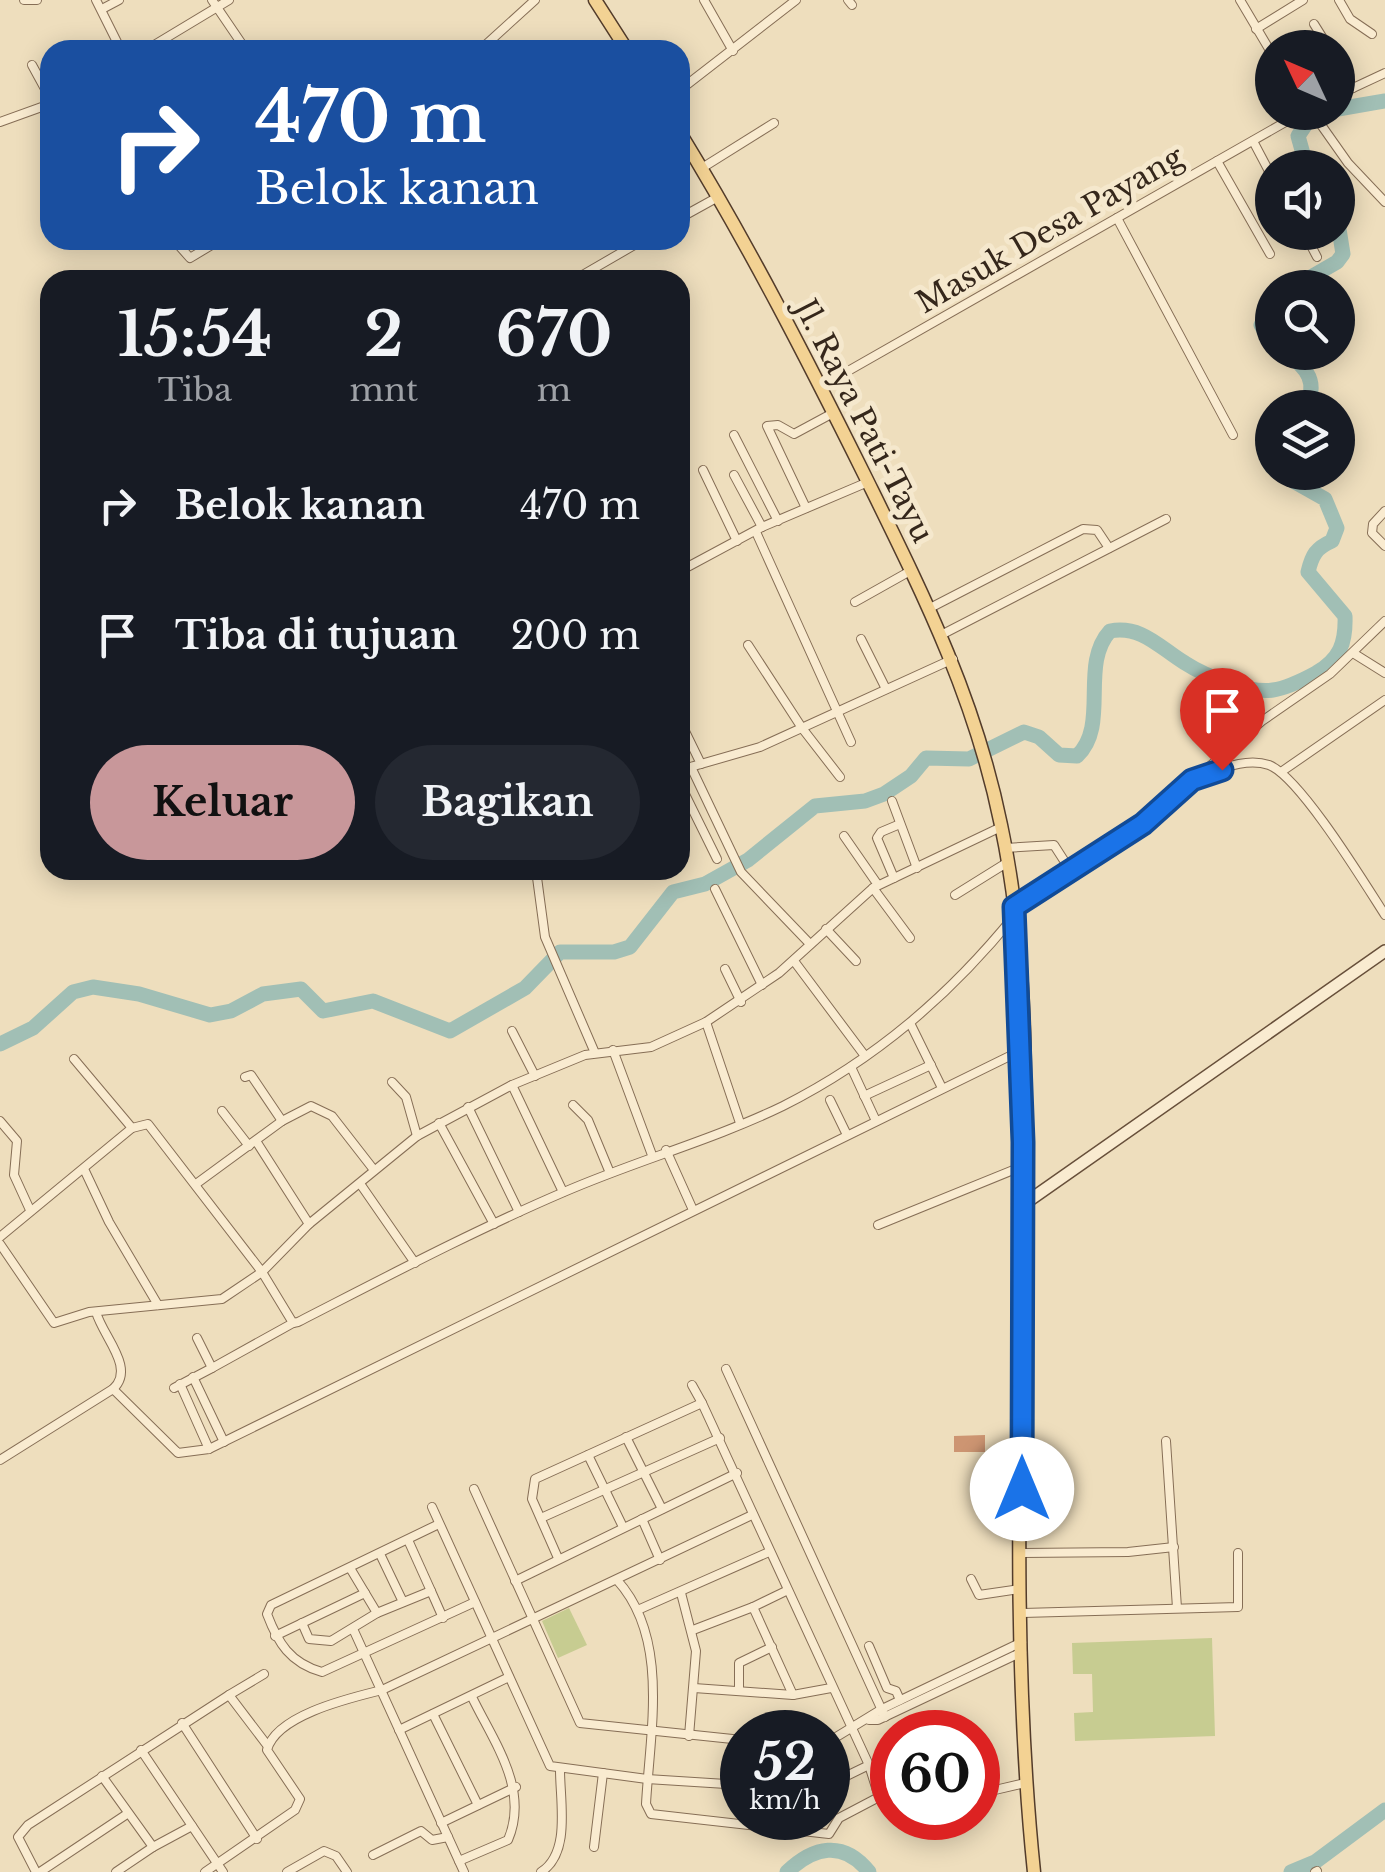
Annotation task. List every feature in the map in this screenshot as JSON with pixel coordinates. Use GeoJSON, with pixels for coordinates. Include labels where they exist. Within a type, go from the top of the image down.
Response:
{"type":"FeatureCollection","features":[{"type":"Feature","properties":{"kind":"main road"},"geometry":{"type":"LineString","coordinates":[[596,0],[621,40]]}},
{"type":"Feature","properties":{"kind":"main road","name":"Jl. Raya Pati-Tayu"},"geometry":{"type":"LineString","coordinates":[[690,149],[820,387],[943,634],[980,742],[1002,827]]}},
{"type":"Feature","properties":{"kind":"main road"},"geometry":{"type":"LineString","coordinates":[[1002,827],[1015,911],[1022,1050],[1022,1647],[1025,1783],[1034,1872]]}},
{"type":"Feature","properties":{"kind":"street"},"geometry":{"type":"LineString","coordinates":[[24,0],[36,0]]}},
{"type":"Feature","properties":{"kind":"street"},"geometry":{"type":"LineString","coordinates":[[96,0],[116,40]]}},
{"type":"Feature","properties":{"kind":"street"},"geometry":{"type":"LineString","coordinates":[[102,9],[120,0]]}},
{"type":"Feature","properties":{"kind":"street"},"geometry":{"type":"LineString","coordinates":[[161,40],[214,4],[229,0]]}},
{"type":"Feature","properties":{"kind":"street"},"geometry":{"type":"LineString","coordinates":[[491,40],[535,0]]}},
{"type":"Feature","properties":{"kind":"street"},"geometry":{"type":"LineString","coordinates":[[704,0],[733,51]]}},
{"type":"Feature","properties":{"kind":"street"},"geometry":{"type":"LineString","coordinates":[[690,83],[796,0]]}},
{"type":"Feature","properties":{"kind":"street"},"geometry":{"type":"LineString","coordinates":[[1240,0],[1256,29],[1303,0]]}},
{"type":"Feature","properties":{"kind":"street"},"geometry":{"type":"LineString","coordinates":[[1339,0],[1350,19],[1372,34]]}},
{"type":"Feature","properties":{"kind":"street"},"geometry":{"type":"LineString","coordinates":[[214,4],[239,40]]}},
{"type":"Feature","properties":{"kind":"street"},"geometry":{"type":"LineString","coordinates":[[1314,24],[1318,30]]}},
{"type":"Feature","properties":{"kind":"street"},"geometry":{"type":"LineString","coordinates":[[32,65],[40,81]]}},
{"type":"Feature","properties":{"kind":"street"},"geometry":{"type":"LineString","coordinates":[[1355,87],[1385,73]]}},
{"type":"Feature","properties":{"kind":"street"},"geometry":{"type":"LineString","coordinates":[[0,122],[40,105]]}},
{"type":"Feature","properties":{"kind":"street"},"geometry":{"type":"LineString","coordinates":[[702,168],[774,123]]}},
{"type":"Feature","properties":{"kind":"street","name":"Masuk Desa Payang"},"geometry":{"type":"LineString","coordinates":[[820,387],[1272,130]]}},
{"type":"Feature","properties":{"kind":"street"},"geometry":{"type":"LineString","coordinates":[[1326,130],[1348,162],[1385,202]]}},
{"type":"Feature","properties":{"kind":"street"},"geometry":{"type":"LineString","coordinates":[[1253,141],[1258,150]]}},
{"type":"Feature","properties":{"kind":"street"},"geometry":{"type":"LineString","coordinates":[[1217,162],[1270,254]]}},
{"type":"Feature","properties":{"kind":"street"},"geometry":{"type":"LineString","coordinates":[[690,212],[718,196]]}},
{"type":"Feature","properties":{"kind":"street"},"geometry":{"type":"LineString","coordinates":[[1118,218],[1233,435]]}},
{"type":"Feature","properties":{"kind":"street"},"geometry":{"type":"LineString","coordinates":[[182,250],[188,258],[202,250]]}},
{"type":"Feature","properties":{"kind":"street"},"geometry":{"type":"LineString","coordinates":[[588,270],[615,250]]}},
{"type":"Feature","properties":{"kind":"street"},"geometry":{"type":"LineString","coordinates":[[1313,250],[1317,257]]}},
{"type":"Feature","properties":{"kind":"street"},"geometry":{"type":"LineString","coordinates":[[806,508],[766,426],[778,425],[794,434],[833,413]]}},
{"type":"Feature","properties":{"kind":"street"},"geometry":{"type":"LineString","coordinates":[[734,435],[778,521]]}},
{"type":"Feature","properties":{"kind":"street"},"geometry":{"type":"LineString","coordinates":[[703,470],[738,541]]}},
{"type":"Feature","properties":{"kind":"street"},"geometry":{"type":"LineString","coordinates":[[734,475],[852,742]]}},
{"type":"Feature","properties":{"kind":"street"},"geometry":{"type":"LineString","coordinates":[[690,567],[758,529],[868,482]]}},
{"type":"Feature","properties":{"kind":"street"},"geometry":{"type":"LineString","coordinates":[[1385,512],[1373,524],[1372,532],[1385,546]]}},
{"type":"Feature","properties":{"kind":"street"},"geometry":{"type":"LineString","coordinates":[[943,634],[1166,519]]}},
{"type":"Feature","properties":{"kind":"street"},"geometry":{"type":"LineString","coordinates":[[930,608],[1083,529],[1097,530],[1109,548]]}},
{"type":"Feature","properties":{"kind":"street"},"geometry":{"type":"LineString","coordinates":[[855,602],[912,570]]}},
{"type":"Feature","properties":{"kind":"street"},"geometry":{"type":"LineString","coordinates":[[209,1449],[177,1386],[293,1323],[519,1212],[781,1106],[851,1067],[911,1024],[1015,911],[1143,824],[1192,780],[1353,653],[1385,620]]}},
{"type":"Feature","properties":{"kind":"street"},"geometry":{"type":"LineString","coordinates":[[861,639],[886,688]]}},
{"type":"Feature","properties":{"kind":"street"},"geometry":{"type":"LineString","coordinates":[[748,645],[802,728],[840,777]]}},
{"type":"Feature","properties":{"kind":"street"},"geometry":{"type":"LineString","coordinates":[[1353,653],[1385,673]]}},
{"type":"Feature","properties":{"kind":"street"},"geometry":{"type":"LineString","coordinates":[[690,768],[760,747],[954,658]]}},
{"type":"Feature","properties":{"kind":"street"},"geometry":{"type":"LineString","coordinates":[[1280,772],[1385,700]]}},
{"type":"Feature","properties":{"kind":"street"},"geometry":{"type":"LineString","coordinates":[[690,750],[738,867],[810,944]]}},
{"type":"Feature","properties":{"kind":"street"},"geometry":{"type":"LineString","coordinates":[[1192,780],[1237,764],[1256,763],[1280,772],[1316,815],[1385,915]]}},
{"type":"Feature","properties":{"kind":"street"},"geometry":{"type":"LineString","coordinates":[[892,802],[917,868]]}},
{"type":"Feature","properties":{"kind":"street"},"geometry":{"type":"LineString","coordinates":[[690,804],[718,859]]}},
{"type":"Feature","properties":{"kind":"street"},"geometry":{"type":"LineString","coordinates":[[894,878],[877,838],[880,832],[900,824]]}},
{"type":"Feature","properties":{"kind":"street"},"geometry":{"type":"LineString","coordinates":[[293,1323],[262,1272],[154,1126],[132,1128],[30,1210],[0,1241],[52,1321],[96,1312],[228,1298],[262,1272],[309,1224],[417,1136],[512,1085],[595,1053],[651,1047],[706,1022],[741,1002],[794,961],[876,886],[1002,827]]}},
{"type":"Feature","properties":{"kind":"street"},"geometry":{"type":"LineString","coordinates":[[844,836],[910,938]]}},
{"type":"Feature","properties":{"kind":"street"},"geometry":{"type":"LineString","coordinates":[[955,895],[1006,855],[1054,845],[1072,873]]}},
{"type":"Feature","properties":{"kind":"street"},"geometry":{"type":"LineString","coordinates":[[537,880],[545,937],[595,1053]]}},
{"type":"Feature","properties":{"kind":"street"},"geometry":{"type":"LineString","coordinates":[[714,889],[762,985]]}},
{"type":"Feature","properties":{"kind":"street"},"geometry":{"type":"LineString","coordinates":[[826,929],[856,962]]}},
{"type":"Feature","properties":{"kind":"street"},"geometry":{"type":"LineString","coordinates":[[1024,1204],[1385,951]]}},
{"type":"Feature","properties":{"kind":"street"},"geometry":{"type":"LineString","coordinates":[[794,961],[866,1056]]}},
{"type":"Feature","properties":{"kind":"street"},"geometry":{"type":"LineString","coordinates":[[724,970],[741,1002]]}},
{"type":"Feature","properties":{"kind":"street"},"geometry":{"type":"LineString","coordinates":[[706,1022],[740,1122]]}},
{"type":"Feature","properties":{"kind":"street"},"geometry":{"type":"LineString","coordinates":[[911,1024],[942,1088]]}},
{"type":"Feature","properties":{"kind":"street"},"geometry":{"type":"LineString","coordinates":[[512,1031],[535,1076]]}},
{"type":"Feature","properties":{"kind":"street"},"geometry":{"type":"LineString","coordinates":[[614,1050],[652,1155]]}},
{"type":"Feature","properties":{"kind":"street"},"geometry":{"type":"LineString","coordinates":[[112,1389],[178,1453],[209,1449],[1022,1050]]}},
{"type":"Feature","properties":{"kind":"street"},"geometry":{"type":"LineString","coordinates":[[74,1059],[132,1128]]}},
{"type":"Feature","properties":{"kind":"street"},"geometry":{"type":"LineString","coordinates":[[864,1096],[930,1065]]}},
{"type":"Feature","properties":{"kind":"street"},"geometry":{"type":"LineString","coordinates":[[851,1067],[876,1121]]}},
{"type":"Feature","properties":{"kind":"street"},"geometry":{"type":"LineString","coordinates":[[245,1078],[252,1076],[260,1082],[282,1121]]}},
{"type":"Feature","properties":{"kind":"street"},"geometry":{"type":"LineString","coordinates":[[392,1082],[406,1097],[417,1136]]}},
{"type":"Feature","properties":{"kind":"street"},"geometry":{"type":"LineString","coordinates":[[512,1085],[563,1192]]}},
{"type":"Feature","properties":{"kind":"street"},"geometry":{"type":"LineString","coordinates":[[830,1100],[848,1135]]}},
{"type":"Feature","properties":{"kind":"street"},"geometry":{"type":"LineString","coordinates":[[196,1184],[282,1121],[312,1106],[326,1110],[374,1170]]}},
{"type":"Feature","properties":{"kind":"street"},"geometry":{"type":"LineString","coordinates":[[573,1106],[588,1120],[610,1173]]}},
{"type":"Feature","properties":{"kind":"street"},"geometry":{"type":"LineString","coordinates":[[468,1107],[519,1212]]}},
{"type":"Feature","properties":{"kind":"street"},"geometry":{"type":"LineString","coordinates":[[222,1111],[252,1144],[309,1224]]}},
{"type":"Feature","properties":{"kind":"street"},"geometry":{"type":"LineString","coordinates":[[0,1121],[17,1141],[14,1174],[30,1210]]}},
{"type":"Feature","properties":{"kind":"street"},"geometry":{"type":"LineString","coordinates":[[440,1123],[494,1224]]}},
{"type":"Feature","properties":{"kind":"street"},"geometry":{"type":"LineString","coordinates":[[666,1150],[693,1210]]}},
{"type":"Feature","properties":{"kind":"street"},"geometry":{"type":"LineString","coordinates":[[878,1225],[1024,1166]]}},
{"type":"Feature","properties":{"kind":"street"},"geometry":{"type":"LineString","coordinates":[[84,1169],[109,1222],[158,1305]]}},
{"type":"Feature","properties":{"kind":"street"},"geometry":{"type":"LineString","coordinates":[[361,1185],[415,1262]]}},
{"type":"Feature","properties":{"kind":"street"},"geometry":{"type":"LineString","coordinates":[[0,1460],[122,1380],[123,1369],[96,1312]]}},
{"type":"Feature","properties":{"kind":"street"},"geometry":{"type":"LineString","coordinates":[[197,1338],[212,1368]]}},
{"type":"Feature","properties":{"kind":"street"},"geometry":{"type":"LineString","coordinates":[[726,1369],[883,1710]]}},
{"type":"Feature","properties":{"kind":"street"},"geometry":{"type":"LineString","coordinates":[[194,1378],[224,1442]]}},
{"type":"Feature","properties":{"kind":"street"},"geometry":{"type":"LineString","coordinates":[[692,1385],[720,1438],[786,1591],[869,1765],[879,1797],[850,1812]]}},
{"type":"Feature","properties":{"kind":"street"},"geometry":{"type":"LineString","coordinates":[[558,1558],[530,1492],[535,1479],[702,1403]]}},
{"type":"Feature","properties":{"kind":"street"},"geometry":{"type":"LineString","coordinates":[[626,1437],[662,1510]]}},
{"type":"Feature","properties":{"kind":"street"},"geometry":{"type":"LineString","coordinates":[[541,1518],[720,1438]]}},
{"type":"Feature","properties":{"kind":"street"},"geometry":{"type":"LineString","coordinates":[[1166,1441],[1178,1608]]}},
{"type":"Feature","properties":{"kind":"street"},"geometry":{"type":"LineString","coordinates":[[588,1455],[624,1527]]}},
{"type":"Feature","properties":{"kind":"street"},"geometry":{"type":"LineString","coordinates":[[515,1580],[736,1473]]}},
{"type":"Feature","properties":{"kind":"street"},"geometry":{"type":"LineString","coordinates":[[474,1489],[580,1723],[720,1738]]}},
{"type":"Feature","properties":{"kind":"street"},"geometry":{"type":"LineString","coordinates":[[432,1508],[550,1766],[648,1779],[720,1783]]}},
{"type":"Feature","properties":{"kind":"street"},"geometry":{"type":"LineString","coordinates":[[267,1744],[278,1730],[302,1718],[382,1690],[752,1516]]}},
{"type":"Feature","properties":{"kind":"street"},"geometry":{"type":"LineString","coordinates":[[642,1519],[660,1560]]}},
{"type":"Feature","properties":{"kind":"street"},"geometry":{"type":"LineString","coordinates":[[439,1524],[271,1605],[267,1614],[275,1636],[288,1654],[315,1671],[330,1670],[475,1602]]}},
{"type":"Feature","properties":{"kind":"street"},"geometry":{"type":"LineString","coordinates":[[408,1540],[442,1618]]}},
{"type":"Feature","properties":{"kind":"street"},"geometry":{"type":"LineString","coordinates":[[1022,1553],[1128,1552],[1174,1547]]}},
{"type":"Feature","properties":{"kind":"street"},"geometry":{"type":"LineString","coordinates":[[640,1609],[769,1552]]}},
{"type":"Feature","properties":{"kind":"street"},"geometry":{"type":"LineString","coordinates":[[1023,1613],[1239,1606],[1238,1553]]}},
{"type":"Feature","properties":{"kind":"street"},"geometry":{"type":"LineString","coordinates":[[380,1554],[402,1602]]}},
{"type":"Feature","properties":{"kind":"street"},"geometry":{"type":"LineString","coordinates":[[350,1568],[377,1612]]}},
{"type":"Feature","properties":{"kind":"street"},"geometry":{"type":"LineString","coordinates":[[970,1579],[980,1595],[1022,1588]]}},
{"type":"Feature","properties":{"kind":"street"},"geometry":{"type":"LineString","coordinates":[[617,1580],[640,1609],[652,1648],[647,1810],[655,1816],[720,1820]]}},
{"type":"Feature","properties":{"kind":"street"},"geometry":{"type":"LineString","coordinates":[[302,1623],[309,1639],[332,1642],[354,1631],[377,1612],[431,1591]]}},
{"type":"Feature","properties":{"kind":"street"},"geometry":{"type":"LineString","coordinates":[[693,1630],[786,1591]]}},
{"type":"Feature","properties":{"kind":"street"},"geometry":{"type":"LineString","coordinates":[[275,1636],[366,1593]]}},
{"type":"Feature","properties":{"kind":"street"},"geometry":{"type":"LineString","coordinates":[[681,1593],[693,1630],[694,1688],[689,1736]]}},
{"type":"Feature","properties":{"kind":"street"},"geometry":{"type":"LineString","coordinates":[[753,1606],[793,1695]]}},
{"type":"Feature","properties":{"kind":"street"},"geometry":{"type":"LineString","coordinates":[[354,1631],[464,1872]]}},
{"type":"Feature","properties":{"kind":"street"},"geometry":{"type":"LineString","coordinates":[[869,1646],[887,1688],[908,1700]]}},
{"type":"Feature","properties":{"kind":"street"},"geometry":{"type":"LineString","coordinates":[[738,1691],[739,1663],[772,1647]]}},
{"type":"Feature","properties":{"kind":"street"},"geometry":{"type":"LineString","coordinates":[[890,1710],[1022,1647]]}},
{"type":"Feature","properties":{"kind":"street"},"geometry":{"type":"LineString","coordinates":[[127,1814],[38,1872],[18,1837],[141,1750],[264,1674]]}},
{"type":"Feature","properties":{"kind":"street"},"geometry":{"type":"LineString","coordinates":[[400,1730],[509,1678]]}},
{"type":"Feature","properties":{"kind":"street"},"geometry":{"type":"LineString","coordinates":[[694,1688],[793,1695],[831,1688]]}},
{"type":"Feature","properties":{"kind":"street"},"geometry":{"type":"LineString","coordinates":[[205,1872],[220,1868],[291,1815],[300,1799],[276,1767],[267,1744],[229,1695]]}},
{"type":"Feature","properties":{"kind":"street"},"geometry":{"type":"LineString","coordinates":[[459,1861],[508,1840],[516,1787],[472,1697]]}},
{"type":"Feature","properties":{"kind":"street"},"geometry":{"type":"LineString","coordinates":[[433,1714],[478,1805]]}},
{"type":"Feature","properties":{"kind":"street"},"geometry":{"type":"LineString","coordinates":[[852,1730],[870,1720]]}},
{"type":"Feature","properties":{"kind":"street"},"geometry":{"type":"LineString","coordinates":[[182,1723],[256,1839]]}},
{"type":"Feature","properties":{"kind":"street"},"geometry":{"type":"LineString","coordinates":[[141,1750],[220,1868]]}},
{"type":"Feature","properties":{"kind":"street"},"geometry":{"type":"LineString","coordinates":[[850,1774],[869,1765]]}},
{"type":"Feature","properties":{"kind":"street"},"geometry":{"type":"LineString","coordinates":[[541,1872],[556,1860],[560,1848],[560,1770]]}},
{"type":"Feature","properties":{"kind":"street"},"geometry":{"type":"LineString","coordinates":[[594,1848],[603,1774]]}},
{"type":"Feature","properties":{"kind":"street"},"geometry":{"type":"LineString","coordinates":[[102,1776],[153,1847]]}},
{"type":"Feature","properties":{"kind":"street"},"geometry":{"type":"LineString","coordinates":[[1000,1789],[1025,1783]]}},
{"type":"Feature","properties":{"kind":"street"},"geometry":{"type":"LineString","coordinates":[[441,1823],[516,1787]]}},
{"type":"Feature","properties":{"kind":"street"},"geometry":{"type":"LineString","coordinates":[[116,1872],[130,1868],[153,1847],[192,1826]]}},
{"type":"Feature","properties":{"kind":"street"},"geometry":{"type":"LineString","coordinates":[[372,1855],[419,1831],[426,1832],[432,1840],[448,1838]]}},
{"type":"Feature","properties":{"kind":"street"},"geometry":{"type":"LineString","coordinates":[[287,1872],[324,1850],[336,1856],[347,1872]]}},
{"type":"Feature","properties":{"kind":"green space"},"geometry":{"type":"Polygon","coordinates":[[[569,1608],[587,1645],[558,1658],[542,1621],[569,1608]]]}},
{"type":"Feature","properties":{"kind":"green space"},"geometry":{"type":"Polygon","coordinates":[[[1212,1638],[1215,1736],[1075,1741],[1074,1713],[1093,1712],[1092,1674],[1073,1674],[1072,1643],[1212,1638]]]}},
{"type":"Feature","properties":{"kind":"building"},"geometry":{"type":"Polygon","coordinates":[[[985,1435],[985,1452],[954,1452],[954,1436],[985,1435]]]}},
{"type":"Feature","properties":{"kind":"waterway"},"geometry":{"type":"LineString","coordinates":[[1355,106],[1385,101]]}},
{"type":"Feature","properties":{"kind":"waterway"},"geometry":{"type":"LineString","coordinates":[[1302,130],[1298,136],[1302,150]]}},
{"type":"Feature","properties":{"kind":"waterway"},"geometry":{"type":"LineString","coordinates":[[1323,270],[1337,262],[1342,250]]}},
{"type":"Feature","properties":{"kind":"waterway"},"geometry":{"type":"LineString","coordinates":[[1304,370],[1311,390]]}},
{"type":"Feature","properties":{"kind":"waterway"},"geometry":{"type":"LineString","coordinates":[[0,1044],[33,1028],[73,992],[93,987],[139,994],[210,1015],[231,1011],[263,994],[301,989],[323,1011],[373,1001],[450,1031],[525,988],[560,952],[614,952],[630,947],[673,892],[705,884],[748,860],[815,806],[865,801],[911,776],[926,758],[969,759],[1024,732],[1039,737],[1059,755],[1077,756],[1092,728],[1096,661],[1110,631],[1132,631],[1194,668],[1240,687],[1263,691],[1300,681],[1336,656],[1343,642],[1345,616],[1308,572],[1315,553],[1332,541],[1337,528],[1325,499],[1309,490]]}},
{"type":"Feature","properties":{"kind":"waterway"},"geometry":{"type":"LineString","coordinates":[[1291,1872],[1315,1862],[1385,1810]]}},
{"type":"Feature","properties":{"kind":"waterway"},"geometry":{"type":"LineString","coordinates":[[787,1872],[807,1857],[828,1850],[849,1855],[869,1872]]}},
{"type":"Feature","properties":{"kind":"route"},"geometry":{"type":"LineString","coordinates":[[1022,1489],[1022,1050],[1014,907],[1060,881],[1143,824],[1192,780],[1222,770]]}}]}
